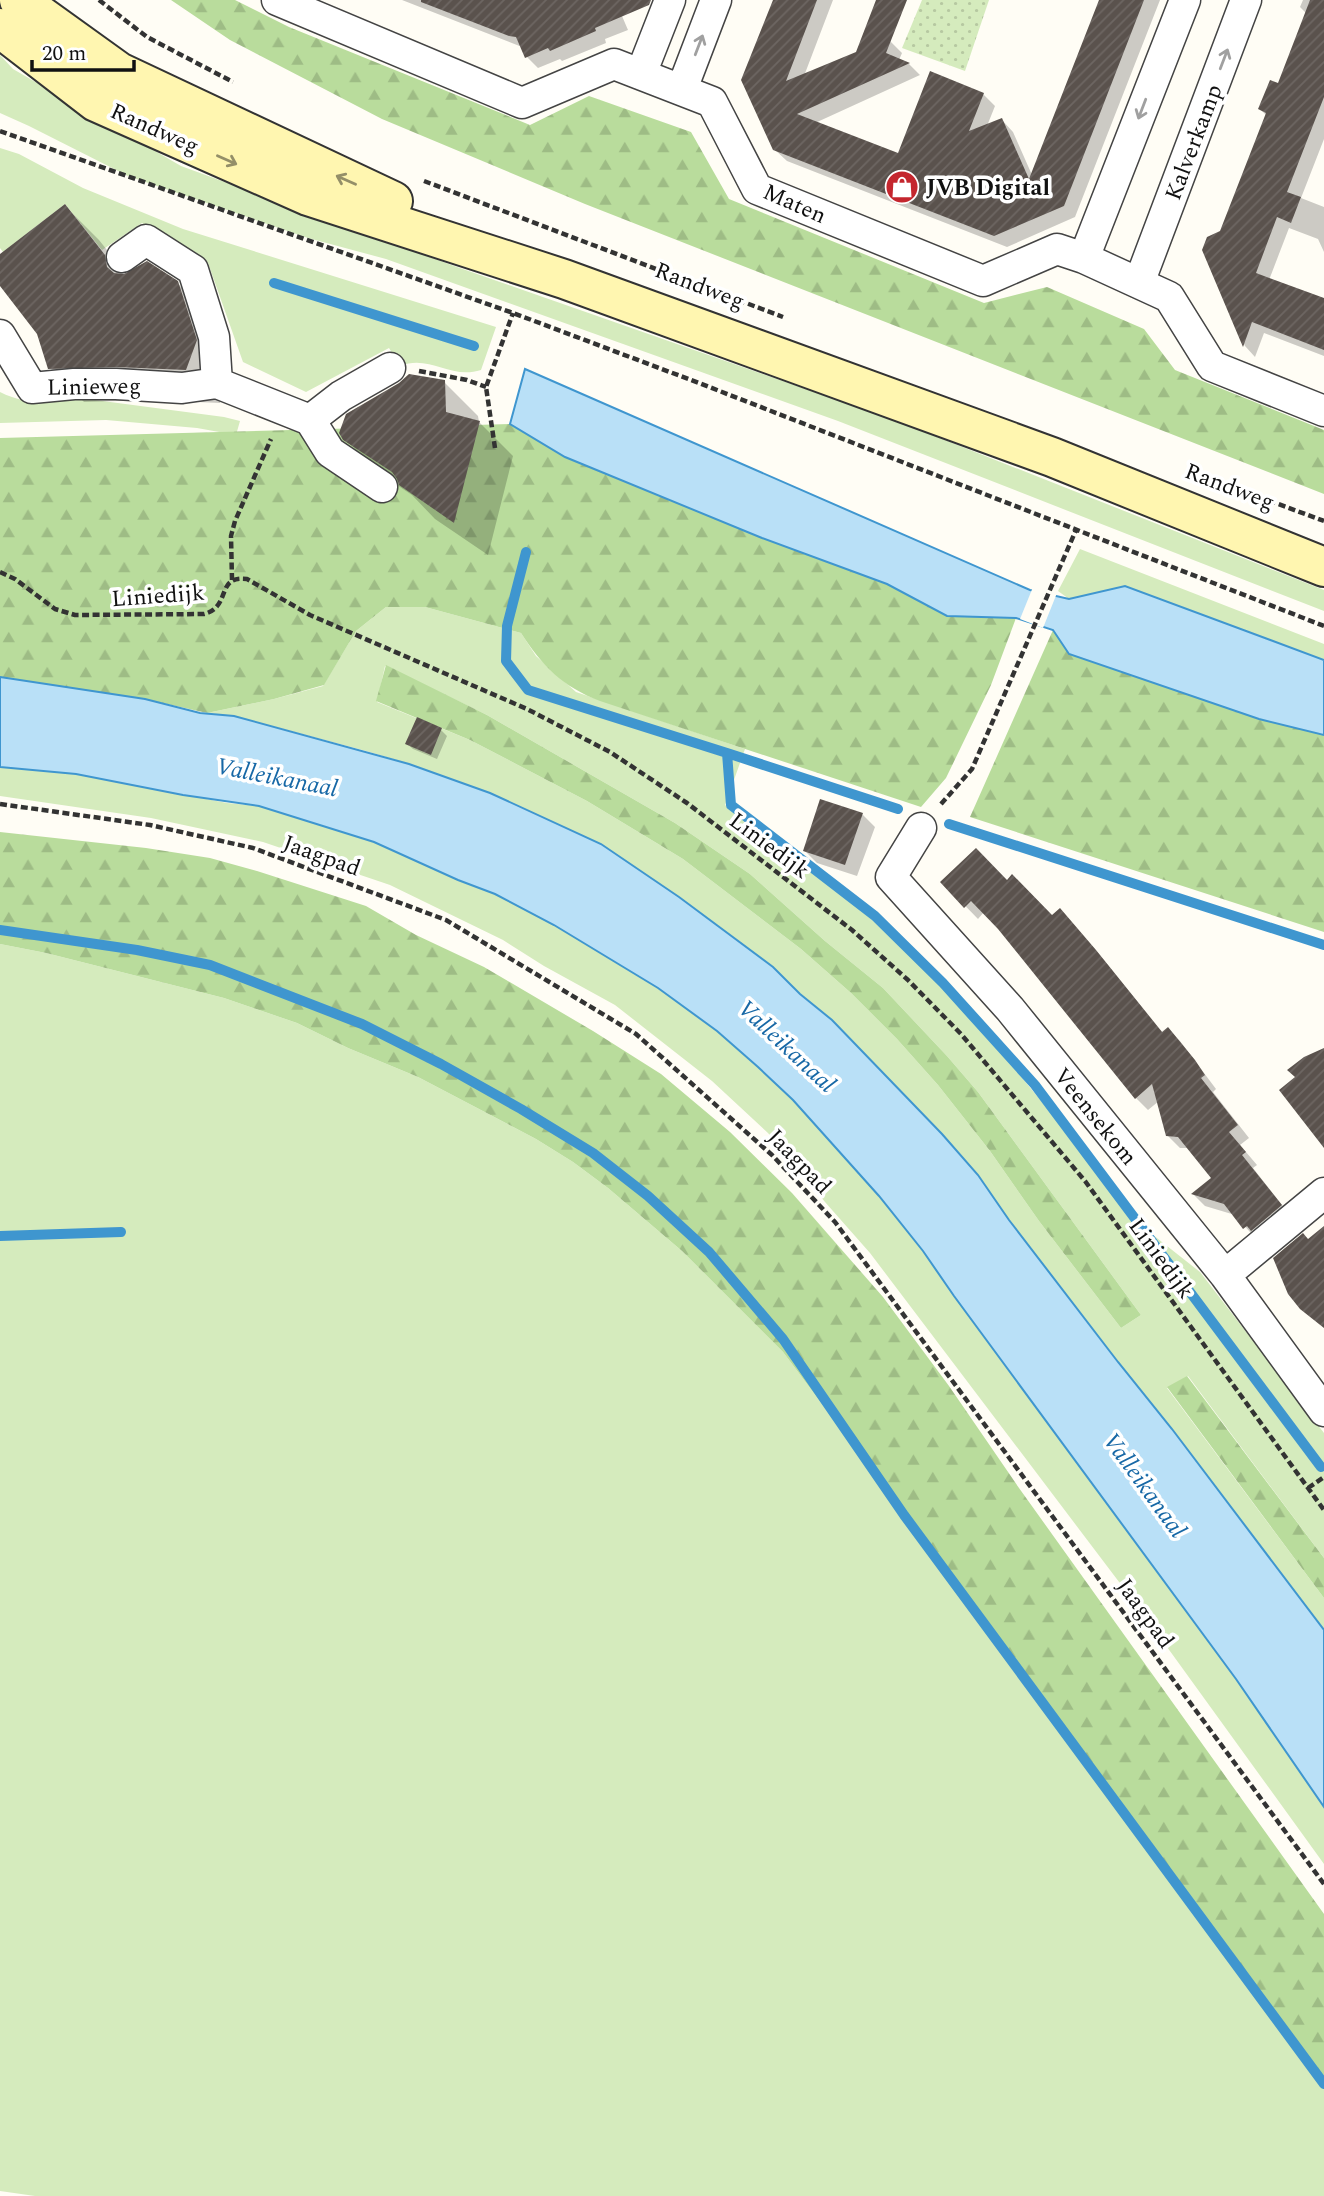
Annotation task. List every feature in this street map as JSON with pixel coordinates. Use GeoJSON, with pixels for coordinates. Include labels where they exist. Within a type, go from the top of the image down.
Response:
{"type":"FeatureCollection","features":[{"type":"Feature","properties":{"kind":"main road","name":"Randweg"},"geometry":{"type":"LineString","coordinates":[[19,0],[119,72],[564,279]]}},
{"type":"Feature","properties":{"kind":"main road","name":"Randweg"},"geometry":{"type":"LineString","coordinates":[[0,28],[96,102],[309,196],[564,279],[1052,457],[1324,567]]}},
{"type":"Feature","properties":{"kind":"street","name":"Maten"},"geometry":{"type":"LineString","coordinates":[[277,0],[522,103],[614,64],[682,89],[712,102],[757,189],[983,281],[1057,249],[1084,258],[1169,297],[1212,366],[1324,411]]}},
{"type":"Feature","properties":{"kind":"street"},"geometry":{"type":"LineString","coordinates":[[641,74],[670,0]]}},
{"type":"Feature","properties":{"kind":"street"},"geometry":{"type":"LineString","coordinates":[[682,89],[716,0]]}},
{"type":"Feature","properties":{"kind":"street"},"geometry":{"type":"LineString","coordinates":[[1084,258],[1185,0]]}},
{"type":"Feature","properties":{"kind":"street","name":"Kalverkamp"},"geometry":{"type":"LineString","coordinates":[[1139,283],[1247,0]]}},
{"type":"Feature","properties":{"kind":"street"},"geometry":{"type":"LineString","coordinates":[[122,257],[146,240],[193,270],[214,337],[217,383]]}},
{"type":"Feature","properties":{"kind":"street","name":"Linieweg"},"geometry":{"type":"LineString","coordinates":[[0,335],[32,388],[74,384],[182,388],[217,383],[310,420]]}},
{"type":"Feature","properties":{"kind":"street"},"geometry":{"type":"LineString","coordinates":[[382,486],[330,452],[310,420],[341,396],[390,368]]}},
{"type":"Feature","properties":{"kind":"street","name":"Veensekom"},"geometry":{"type":"LineString","coordinates":[[921,828],[891,877],[1010,1009],[1225,1275],[1324,1411]]}},
{"type":"Feature","properties":{"kind":"street"},"geometry":{"type":"LineString","coordinates":[[1225,1275],[1324,1193]]}},
{"type":"Feature","properties":{"kind":"path"},"geometry":{"type":"LineString","coordinates":[[99,0],[148,37],[234,83]]}},
{"type":"Feature","properties":{"kind":"path"},"geometry":{"type":"LineString","coordinates":[[0,131],[513,313],[1324,626]]}},
{"type":"Feature","properties":{"kind":"path","name":"Randweg"},"geometry":{"type":"LineString","coordinates":[[419,179],[794,321]]}},
{"type":"Feature","properties":{"kind":"path"},"geometry":{"type":"LineString","coordinates":[[495,448],[486,387],[513,313]]}},
{"type":"Feature","properties":{"kind":"path"},"geometry":{"type":"LineString","coordinates":[[390,368],[399,373],[408,369],[467,380],[486,387]]}},
{"type":"Feature","properties":{"kind":"path"},"geometry":{"type":"LineString","coordinates":[[232,580],[231,536],[253,476],[265,453]]}},
{"type":"Feature","properties":{"kind":"path","name":"Randweg"},"geometry":{"type":"LineString","coordinates":[[1195,472],[1324,521]]}},
{"type":"Feature","properties":{"kind":"path"},"geometry":{"type":"LineString","coordinates":[[921,828],[972,769],[1076,530]]}},
{"type":"Feature","properties":{"kind":"path","name":"Liniedijk"},"geometry":{"type":"LineString","coordinates":[[0,572],[15,579],[62,612],[93,617],[204,614],[218,607],[227,584],[239,578],[247,579],[310,615],[527,709],[610,752],[687,803],[852,930],[908,980],[961,1034],[1085,1181],[1324,1510]]}},
{"type":"Feature","properties":{"kind":"path","name":"Jaagpad"},"geometry":{"type":"LineString","coordinates":[[0,804],[150,825],[253,848],[446,920],[636,1034],[772,1155],[835,1222],[1324,1884]]}},
{"type":"Feature","properties":{"kind":"path"},"geometry":{"type":"LineString","coordinates":[[1308,1488],[1324,1477]]}},
{"type":"Feature","properties":{"kind":"green space"},"geometry":{"type":"Polygon","coordinates":[[[171,0],[235,0],[289,27],[530,125],[589,96],[691,132],[729,199],[984,303],[1047,287],[1144,329],[1175,370],[1324,430],[1324,494],[585,204],[382,119],[230,40],[171,0]]]}},
{"type":"Feature","properties":{"kind":"green space"},"geometry":{"type":"Polygon","coordinates":[[[922,0],[989,0],[965,71],[902,48],[922,0]]]}},
{"type":"Feature","properties":{"kind":"green space"},"geometry":{"type":"Polygon","coordinates":[[[0,55],[13,69],[181,166],[457,267],[897,421],[1324,590],[1324,611],[838,421],[386,259],[308,238],[128,176],[0,113],[0,55]]]}},
{"type":"Feature","properties":{"kind":"green space"},"geometry":{"type":"Polygon","coordinates":[[[0,148],[19,154],[83,188],[183,229],[496,327],[481,370],[459,372],[421,363],[400,366],[389,348],[306,392],[243,362],[208,263],[142,223],[102,250],[65,204],[3,252],[0,248],[0,148]]]}},
{"type":"Feature","properties":{"kind":"green space"},"geometry":{"type":"Polygon","coordinates":[[[0,392],[36,402],[95,400],[240,421],[236,435],[197,428],[106,420],[0,423],[0,392]]]}},
{"type":"Feature","properties":{"kind":"green space"},"geometry":{"type":"Polygon","coordinates":[[[510,424],[565,457],[762,538],[887,584],[947,615],[1016,618],[991,685],[946,778],[921,807],[600,701],[575,689],[554,674],[521,633],[425,607],[386,607],[356,631],[324,685],[207,713],[145,699],[0,677],[0,438],[510,424]]]}},
{"type":"Feature","properties":{"kind":"green space"},"geometry":{"type":"Polygon","coordinates":[[[1080,549],[1324,644],[1324,660],[1125,586],[1069,599],[1058,591],[1080,549]]]}},
{"type":"Feature","properties":{"kind":"green space"},"geometry":{"type":"Polygon","coordinates":[[[386,607],[425,607],[521,633],[536,656],[576,692],[745,749],[725,805],[843,895],[910,952],[981,1028],[1148,1231],[1200,1272],[1324,1433],[1324,1558],[1188,1376],[1167,1388],[1324,1598],[1324,1630],[1009,1220],[978,1175],[832,1020],[773,967],[679,897],[601,844],[490,793],[366,751],[234,716],[207,713],[323,686],[356,631],[386,607]],[[385,666],[377,702],[470,740],[587,801],[683,859],[801,949],[851,993],[938,1085],[1121,1328],[1141,1315],[978,1092],[883,988],[750,874],[675,823],[487,715],[385,666]]]}},
{"type":"Feature","properties":{"kind":"green space"},"geometry":{"type":"Polygon","coordinates":[[[1053,630],[1069,654],[1259,719],[1324,735],[1324,932],[970,817],[1053,630]]]}},
{"type":"Feature","properties":{"kind":"green space"},"geometry":{"type":"Polygon","coordinates":[[[386,665],[487,715],[675,823],[750,874],[883,988],[978,1092],[1141,1315],[1121,1328],[938,1085],[851,993],[801,949],[683,859],[587,801],[470,740],[376,701],[386,665]]]}},
{"type":"Feature","properties":{"kind":"green space"},"geometry":{"type":"Polygon","coordinates":[[[0,767],[76,774],[227,803],[259,806],[374,842],[495,894],[554,925],[658,988],[717,1031],[793,1100],[879,1196],[923,1251],[1236,1679],[1324,1807],[1324,1864],[1141,1611],[870,1253],[768,1133],[712,1081],[615,1005],[503,940],[390,885],[263,842],[151,818],[0,796],[0,767]]]}},
{"type":"Feature","properties":{"kind":"green space"},"geometry":{"type":"Polygon","coordinates":[[[0,832],[210,858],[366,906],[416,935],[484,967],[593,1031],[661,1074],[730,1132],[792,1193],[883,1297],[1324,1914],[1324,2087],[783,1352],[682,1251],[573,1162],[536,1139],[418,1077],[297,1023],[224,998],[0,944],[0,832]]]}},
{"type":"Feature","properties":{"kind":"green space"},"geometry":{"type":"Polygon","coordinates":[[[0,944],[224,998],[297,1023],[418,1077],[536,1139],[573,1162],[682,1251],[783,1352],[1324,2087],[1324,2196],[35,2196],[0,2191],[0,944]]]}},
{"type":"Feature","properties":{"kind":"green space"},"geometry":{"type":"Polygon","coordinates":[[[1187,1376],[1324,1558],[1324,1598],[1167,1387],[1187,1376]]]}},
{"type":"Feature","properties":{"kind":"water"},"geometry":{"type":"Polygon","coordinates":[[[525,369],[1030,590],[1069,599],[1125,586],[1324,660],[1324,735],[1259,719],[1069,654],[1053,630],[1016,618],[947,616],[887,584],[762,538],[565,457],[510,424],[525,369]]]}},
{"type":"Feature","properties":{"kind":"water","name":"Valleikanaal"},"geometry":{"type":"Polygon","coordinates":[[[0,677],[145,699],[200,713],[234,716],[409,764],[490,793],[601,844],[679,897],[773,967],[832,1020],[978,1175],[1009,1220],[1324,1630],[1324,1807],[1236,1679],[923,1251],[879,1196],[793,1100],[717,1031],[658,988],[554,925],[495,894],[374,842],[259,806],[183,795],[76,774],[0,767],[0,677]]]}},
{"type":"Feature","properties":{"kind":"pier"},"geometry":{"type":"Polygon","coordinates":[[[1033,587],[1057,593],[1043,628],[1020,619],[1033,587]]]}},
{"type":"Feature","properties":{"kind":"building"},"geometry":{"type":"Polygon","coordinates":[[[421,0],[651,0],[649,5],[595,28],[596,31],[550,51],[548,48],[525,58],[516,37],[421,0]]]}},
{"type":"Feature","properties":{"kind":"building"},"geometry":{"type":"Polygon","coordinates":[[[773,0],[817,0],[786,81],[856,52],[876,0],[907,0],[886,53],[910,63],[797,114],[898,153],[930,71],[984,93],[969,131],[1002,118],[1029,179],[1099,0],[1144,0],[1064,206],[994,236],[773,150],[741,80],[773,0]]]}},
{"type":"Feature","properties":{"kind":"building"},"geometry":{"type":"Polygon","coordinates":[[[1310,0],[1324,0],[1324,97],[1287,192],[1301,197],[1291,223],[1277,217],[1256,273],[1324,298],[1324,350],[1252,322],[1243,347],[1202,250],[1207,237],[1220,231],[1266,113],[1258,109],[1270,80],[1278,83],[1310,0]]]}},
{"type":"Feature","properties":{"kind":"building"},"geometry":{"type":"Polygon","coordinates":[[[65,204],[105,255],[107,267],[114,273],[124,274],[147,261],[178,281],[197,340],[186,370],[116,367],[48,369],[37,334],[0,286],[0,254],[65,204]]]}},
{"type":"Feature","properties":{"kind":"building"},"geometry":{"type":"Polygon","coordinates":[[[409,374],[445,380],[446,412],[480,421],[454,523],[399,485],[392,472],[343,440],[339,433],[346,414],[399,383],[409,374]]]}},
{"type":"Feature","properties":{"kind":"building"},"geometry":{"type":"Polygon","coordinates":[[[417,717],[442,728],[431,755],[405,744],[417,717]]]}},
{"type":"Feature","properties":{"kind":"building"},"geometry":{"type":"Polygon","coordinates":[[[820,799],[863,813],[845,865],[803,851],[820,799]]]}},
{"type":"Feature","properties":{"kind":"building"},"geometry":{"type":"Polygon","coordinates":[[[976,848],[1007,880],[1012,874],[1052,915],[1060,908],[1162,1032],[1168,1027],[1195,1060],[1205,1075],[1201,1078],[1238,1125],[1229,1132],[1246,1152],[1242,1155],[1282,1205],[1251,1231],[1247,1226],[1243,1229],[1224,1204],[1191,1194],[1211,1178],[1178,1137],[1166,1136],[1152,1084],[1135,1099],[998,929],[971,901],[964,908],[940,882],[976,848]]]}},
{"type":"Feature","properties":{"kind":"building"},"geometry":{"type":"Polygon","coordinates":[[[1324,1048],[1324,1148],[1279,1090],[1295,1077],[1287,1070],[1304,1057],[1324,1048]]]}},
{"type":"Feature","properties":{"kind":"building"},"geometry":{"type":"Polygon","coordinates":[[[1324,1226],[1324,1328],[1300,1309],[1288,1294],[1273,1258],[1303,1233],[1308,1239],[1324,1226]]]}},
{"type":"Feature","properties":{"kind":"waterway"},"geometry":{"type":"LineString","coordinates":[[274,283],[474,346]]}},
{"type":"Feature","properties":{"kind":"waterway"},"geometry":{"type":"LineString","coordinates":[[526,552],[507,626],[506,661],[528,690],[727,753],[731,805],[875,916],[943,983],[1035,1085],[1321,1467]]}},
{"type":"Feature","properties":{"kind":"waterway"},"geometry":{"type":"LineString","coordinates":[[727,753],[898,809]]}},
{"type":"Feature","properties":{"kind":"waterway"},"geometry":{"type":"LineString","coordinates":[[949,824],[1324,945]]}},
{"type":"Feature","properties":{"kind":"waterway"},"geometry":{"type":"LineString","coordinates":[[0,930],[137,950],[210,965],[362,1024],[521,1109],[593,1153],[648,1196],[709,1252],[783,1339],[904,1515],[1324,2084]]}},
{"type":"Feature","properties":{"kind":"waterway"},"geometry":{"type":"LineString","coordinates":[[0,1236],[121,1232]]}},
{"type":"Feature","properties":{"kind":"place","name":"JVB Digital"},"geometry":{"type":"Point","coordinates":[902,187]}}]}
